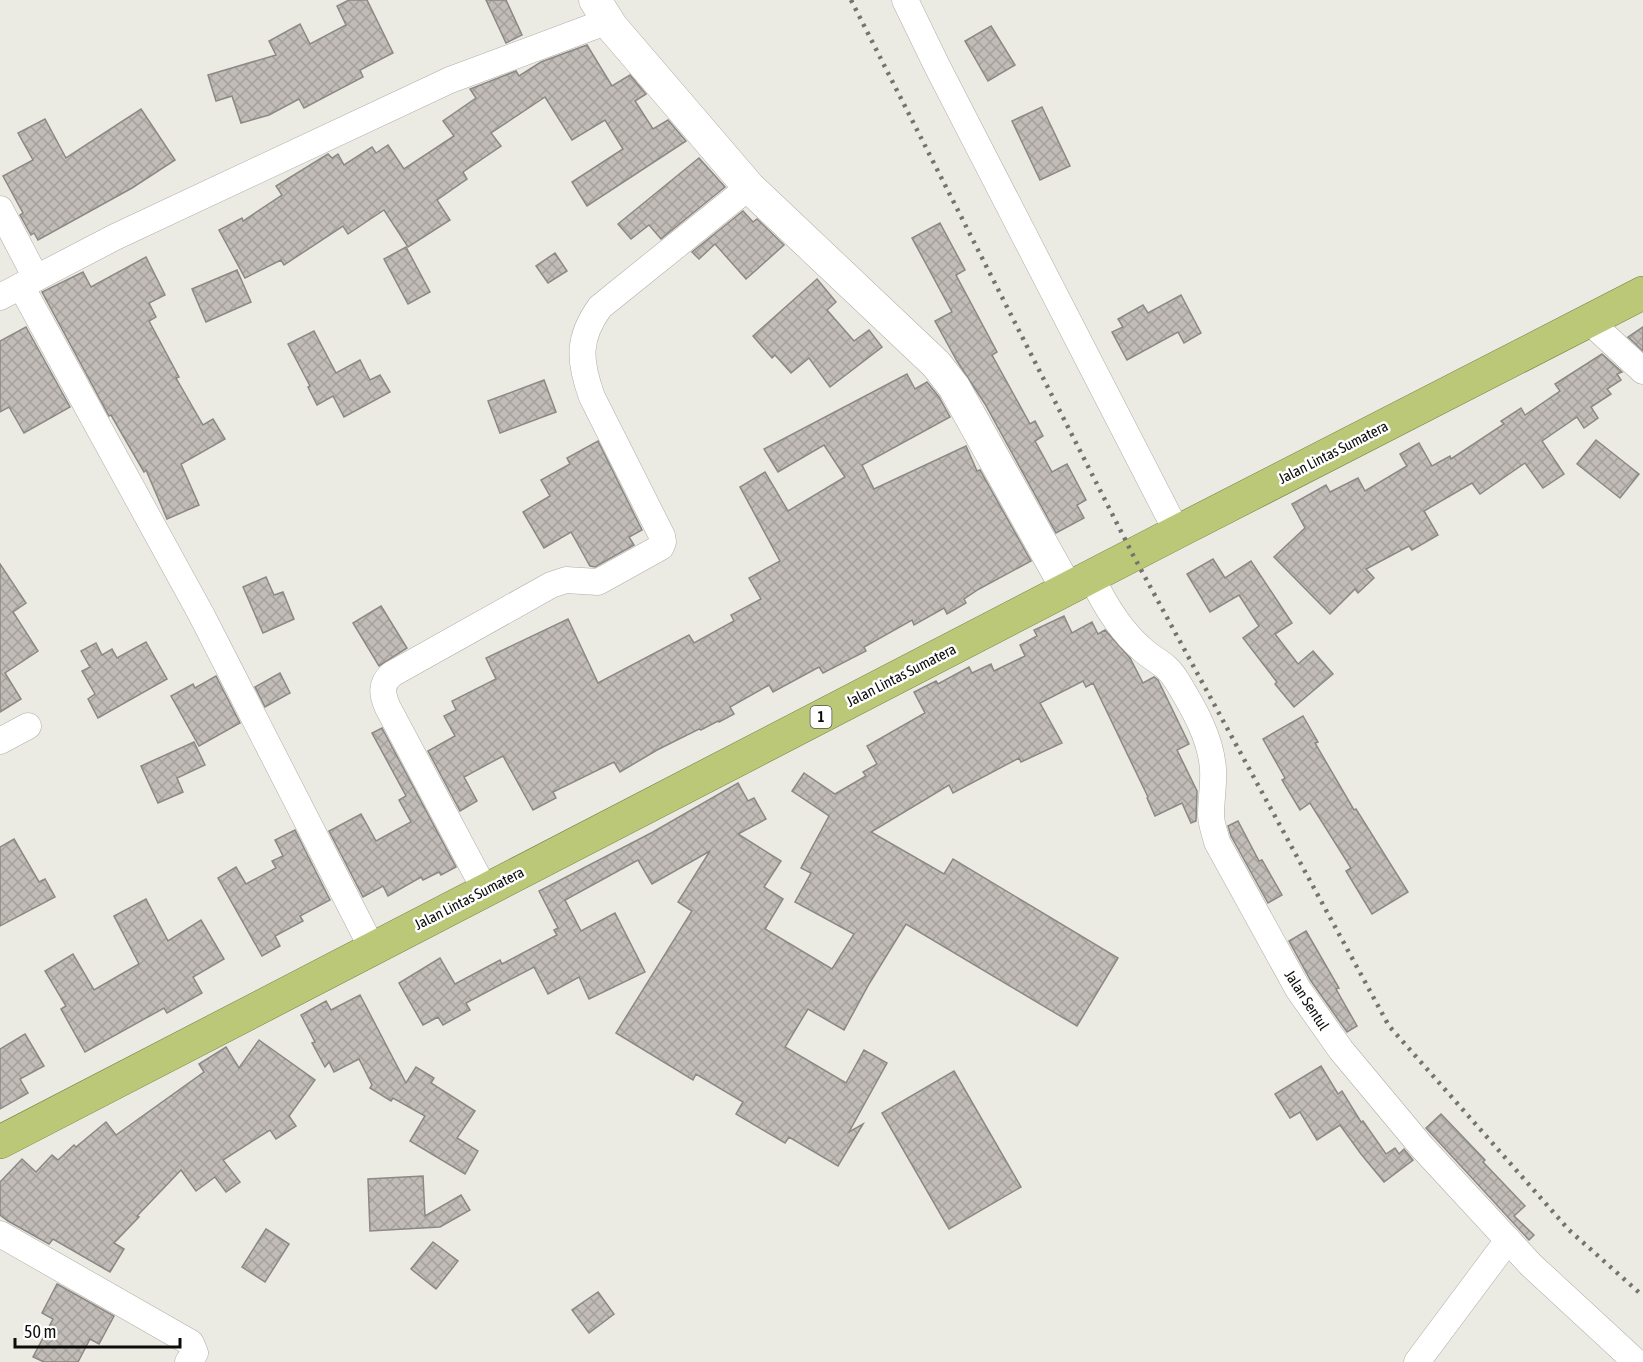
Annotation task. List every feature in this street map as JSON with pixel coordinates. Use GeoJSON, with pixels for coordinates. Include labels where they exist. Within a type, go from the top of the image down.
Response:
{"type":"FeatureCollection","features":[{"type":"Feature","properties":{"kind":"highway","name":"Jalan Lintas Sumatera"},"geometry":{"type":"LineString","coordinates":[[1,1138],[1643,293]]}},
{"type":"Feature","properties":{"kind":"street"},"geometry":{"type":"LineString","coordinates":[[905,0],[1178,532]]}},
{"type":"Feature","properties":{"kind":"street"},"geometry":{"type":"LineString","coordinates":[[19,287],[116,237],[602,11],[750,187],[936,364],[954,387],[1079,583]]}},
{"type":"Feature","properties":{"kind":"street"},"geometry":{"type":"LineString","coordinates":[[485,890],[383,698],[386,679],[550,585],[566,580],[598,582],[661,547],[662,536],[592,397],[585,377],[582,344],[589,323],[600,307],[750,187]]}},
{"type":"Feature","properties":{"kind":"street"},"geometry":{"type":"LineString","coordinates":[[0,209],[19,287],[201,614],[372,948]]}},
{"type":"Feature","properties":{"kind":"street"},"geometry":{"type":"LineString","coordinates":[[1589,321],[1643,371]]}},
{"type":"Feature","properties":{"kind":"street","name":"Jalan Sentul"},"geometry":{"type":"LineString","coordinates":[[1079,583],[1107,608],[1123,630],[1145,652],[1166,664],[1177,680],[1209,745],[1213,770],[1211,818],[1217,842],[1298,989],[1341,1050],[1421,1146],[1531,1265],[1636,1362]]}},
{"type":"Feature","properties":{"kind":"street"},"geometry":{"type":"LineString","coordinates":[[0,741],[28,726]]}},
{"type":"Feature","properties":{"kind":"street"},"geometry":{"type":"LineString","coordinates":[[0,1234],[191,1344],[195,1353],[188,1362]]}},
{"type":"Feature","properties":{"kind":"street"},"geometry":{"type":"LineString","coordinates":[[1417,1362],[1508,1240]]}},
{"type":"Feature","properties":{"kind":"building"},"geometry":{"type":"Polygon","coordinates":[[[349,0],[367,0],[393,53],[360,70],[363,77],[304,108],[299,99],[269,115],[241,123],[232,96],[216,101],[208,75],[276,55],[269,41],[300,24],[310,44],[346,25],[337,6],[349,0]]]}},
{"type":"Feature","properties":{"kind":"building"},"geometry":{"type":"Polygon","coordinates":[[[486,0],[506,0],[522,35],[506,43],[486,0]]]}},
{"type":"Feature","properties":{"kind":"building"},"geometry":{"type":"Polygon","coordinates":[[[991,26],[1015,65],[988,81],[965,41],[991,26]]]}},
{"type":"Feature","properties":{"kind":"building"},"geometry":{"type":"Polygon","coordinates":[[[587,45],[612,86],[630,75],[646,94],[635,101],[653,129],[668,120],[686,141],[587,206],[572,182],[623,149],[605,120],[572,140],[545,97],[491,133],[501,146],[463,172],[467,179],[437,200],[450,220],[408,247],[384,210],[348,234],[343,226],[284,265],[281,260],[245,278],[219,230],[242,218],[243,221],[282,195],[276,186],[328,154],[332,158],[338,154],[344,165],[372,147],[376,153],[388,145],[404,169],[454,136],[443,121],[476,98],[470,89],[516,71],[519,76],[541,62],[587,45]]]}},
{"type":"Feature","properties":{"kind":"building"},"geometry":{"type":"Polygon","coordinates":[[[1042,107],[1070,166],[1040,180],[1012,121],[1042,107]]]}},
{"type":"Feature","properties":{"kind":"building"},"geometry":{"type":"Polygon","coordinates":[[[141,109],[175,160],[132,188],[38,240],[34,233],[31,235],[20,215],[23,213],[3,176],[33,160],[18,133],[45,119],[66,158],[141,109]]]}},
{"type":"Feature","properties":{"kind":"building"},"geometry":{"type":"Polygon","coordinates":[[[699,158],[725,187],[661,239],[649,225],[631,239],[618,224],[699,158]]]}},
{"type":"Feature","properties":{"kind":"building"},"geometry":{"type":"Polygon","coordinates":[[[743,211],[753,222],[757,219],[784,245],[746,279],[715,244],[699,259],[692,252],[743,211]]]}},
{"type":"Feature","properties":{"kind":"building"},"geometry":{"type":"Polygon","coordinates":[[[940,223],[965,270],[956,275],[997,352],[992,355],[1030,424],[1035,421],[1043,436],[1035,441],[1052,472],[1067,464],[1086,500],[1077,505],[1084,518],[1056,533],[985,404],[935,321],[952,312],[912,238],[940,223]]]}},
{"type":"Feature","properties":{"kind":"building"},"geometry":{"type":"Polygon","coordinates":[[[406,247],[430,292],[408,304],[384,259],[406,247]]]}},
{"type":"Feature","properties":{"kind":"building"},"geometry":{"type":"Polygon","coordinates":[[[555,253],[567,271],[548,283],[536,266],[555,253]]]}},
{"type":"Feature","properties":{"kind":"building"},"geometry":{"type":"Polygon","coordinates":[[[146,257],[165,295],[149,303],[156,317],[149,321],[179,377],[176,378],[203,425],[213,419],[225,439],[181,464],[199,505],[167,519],[146,470],[144,472],[111,415],[109,416],[42,292],[83,272],[91,287],[146,257]]]}},
{"type":"Feature","properties":{"kind":"building"},"geometry":{"type":"Polygon","coordinates":[[[237,270],[251,302],[206,322],[192,289],[237,270]]]}},
{"type":"Feature","properties":{"kind":"building"},"geometry":{"type":"Polygon","coordinates":[[[817,279],[836,302],[827,310],[854,341],[869,330],[882,347],[830,387],[809,358],[791,373],[775,355],[772,358],[753,336],[817,279]]]}},
{"type":"Feature","properties":{"kind":"building"},"geometry":{"type":"Polygon","coordinates":[[[1181,295],[1201,333],[1184,343],[1178,332],[1127,360],[1112,332],[1123,327],[1118,319],[1143,305],[1148,313],[1181,295]]]}},
{"type":"Feature","properties":{"kind":"building"},"geometry":{"type":"Polygon","coordinates":[[[26,327],[70,407],[24,433],[9,407],[0,412],[0,341],[26,327]]]}},
{"type":"Feature","properties":{"kind":"building"},"geometry":{"type":"Polygon","coordinates":[[[1643,327],[1643,351],[1628,337],[1643,327]]]}},
{"type":"Feature","properties":{"kind":"building"},"geometry":{"type":"Polygon","coordinates":[[[314,331],[336,373],[360,360],[370,380],[380,375],[390,392],[344,417],[333,396],[317,405],[308,387],[310,386],[288,344],[314,331]]]}},
{"type":"Feature","properties":{"kind":"building"},"geometry":{"type":"Polygon","coordinates":[[[1602,354],[1622,372],[1617,374],[1621,380],[1607,389],[1611,394],[1591,407],[1598,418],[1584,428],[1577,417],[1542,441],[1564,474],[1543,488],[1525,463],[1480,494],[1472,483],[1424,511],[1438,535],[1412,550],[1409,546],[1366,569],[1374,578],[1358,593],[1355,589],[1330,614],[1274,557],[1305,528],[1292,504],[1326,485],[1330,492],[1358,478],[1365,491],[1407,466],[1400,454],[1419,443],[1432,466],[1450,456],[1451,459],[1504,424],[1501,421],[1521,408],[1525,415],[1560,391],[1555,384],[1602,354]]]}},
{"type":"Feature","properties":{"kind":"building"},"geometry":{"type":"Polygon","coordinates":[[[907,374],[915,389],[927,382],[950,417],[862,465],[874,489],[966,446],[977,471],[980,470],[1031,561],[979,589],[964,599],[966,603],[947,614],[944,608],[914,625],[912,620],[864,647],[866,651],[823,673],[819,667],[773,692],[769,685],[730,707],[734,714],[719,722],[699,729],[657,750],[620,772],[614,762],[553,792],[556,798],[533,810],[503,756],[464,777],[477,801],[460,811],[428,751],[455,736],[444,716],[456,710],[452,701],[496,679],[486,658],[568,619],[598,683],[689,635],[694,643],[734,621],[731,615],[761,599],[749,578],[780,561],[740,487],[765,472],[788,511],[845,477],[824,445],[778,472],[764,449],[907,374]]]}},
{"type":"Feature","properties":{"kind":"building"},"geometry":{"type":"Polygon","coordinates":[[[544,380],[556,412],[500,433],[488,401],[544,380]]]}},
{"type":"Feature","properties":{"kind":"building"},"geometry":{"type":"Polygon","coordinates":[[[1596,440],[1639,474],[1620,498],[1577,464],[1596,440]]]}},
{"type":"Feature","properties":{"kind":"building"},"geometry":{"type":"Polygon","coordinates":[[[598,441],[642,530],[629,537],[634,545],[595,567],[590,566],[571,532],[544,548],[523,512],[550,496],[541,480],[570,464],[567,458],[598,441]]]}},
{"type":"Feature","properties":{"kind":"building"},"geometry":{"type":"Polygon","coordinates":[[[1213,559],[1225,578],[1251,561],[1292,623],[1275,634],[1298,664],[1313,651],[1333,674],[1294,707],[1243,638],[1259,626],[1239,595],[1210,612],[1187,574],[1213,559]]]}},
{"type":"Feature","properties":{"kind":"building"},"geometry":{"type":"Polygon","coordinates":[[[0,564],[26,603],[13,612],[38,651],[5,673],[21,699],[0,712],[0,564]]]}},
{"type":"Feature","properties":{"kind":"building"},"geometry":{"type":"Polygon","coordinates":[[[266,577],[274,595],[283,592],[294,619],[263,633],[243,587],[266,577]]]}},
{"type":"Feature","properties":{"kind":"building"},"geometry":{"type":"Polygon","coordinates":[[[381,606],[407,648],[379,666],[353,623],[381,606]]]}},
{"type":"Feature","properties":{"kind":"building"},"geometry":{"type":"Polygon","coordinates":[[[1064,616],[1072,633],[1092,622],[1098,634],[1105,630],[1130,658],[1143,683],[1154,677],[1158,680],[1189,744],[1177,750],[1197,791],[1196,821],[1191,823],[1182,803],[1155,816],[1093,683],[1086,687],[1083,681],[1040,703],[1062,743],[1021,762],[1019,758],[953,793],[949,785],[871,832],[944,874],[953,859],[1118,958],[1077,1026],[906,924],[844,1030],[808,1009],[785,1047],[846,1083],[864,1050],[887,1063],[849,1132],[863,1124],[838,1166],[789,1137],[785,1143],[736,1114],[743,1102],[696,1074],[693,1080],[616,1033],[692,911],[678,902],[710,851],[652,884],[638,860],[565,900],[581,931],[615,913],[645,972],[589,999],[579,977],[548,994],[534,967],[466,1003],[470,1010],[443,1025],[438,1017],[423,1025],[399,983],[440,958],[455,984],[500,960],[502,964],[557,935],[554,930],[558,928],[539,891],[653,832],[738,783],[748,801],[754,798],[766,819],[738,834],[781,861],[764,887],[783,899],[765,929],[832,969],[854,934],[795,902],[811,873],[801,868],[829,816],[792,791],[804,773],[835,794],[866,776],[863,772],[877,764],[867,746],[925,713],[914,692],[936,681],[938,684],[969,667],[972,673],[991,664],[994,671],[1025,656],[1020,645],[1037,636],[1034,630],[1064,616]]]}},
{"type":"Feature","properties":{"kind":"building"},"geometry":{"type":"Polygon","coordinates":[[[146,642],[167,679],[98,718],[88,699],[95,694],[82,671],[90,667],[81,651],[96,643],[102,655],[112,649],[117,658],[146,642]]]}},
{"type":"Feature","properties":{"kind":"building"},"geometry":{"type":"Polygon","coordinates":[[[280,673],[290,693],[265,707],[255,687],[280,673]]]}},
{"type":"Feature","properties":{"kind":"building"},"geometry":{"type":"Polygon","coordinates":[[[216,676],[240,723],[199,746],[171,696],[193,684],[195,688],[216,676]]]}},
{"type":"Feature","properties":{"kind":"building"},"geometry":{"type":"Polygon","coordinates":[[[1303,716],[1318,742],[1315,743],[1354,810],[1356,809],[1408,892],[1372,914],[1346,871],[1351,868],[1310,803],[1300,810],[1282,780],[1285,778],[1263,739],[1303,716]]]}},
{"type":"Feature","properties":{"kind":"building"},"geometry":{"type":"Polygon","coordinates":[[[382,728],[456,867],[441,875],[439,872],[423,880],[421,877],[388,896],[383,886],[363,897],[329,831],[361,814],[376,841],[411,822],[399,800],[406,796],[372,733],[382,728]]]}},
{"type":"Feature","properties":{"kind":"building"},"geometry":{"type":"Polygon","coordinates":[[[194,742],[205,765],[177,778],[183,792],[158,803],[141,766],[194,742]]]}},
{"type":"Feature","properties":{"kind":"building"},"geometry":{"type":"Polygon","coordinates":[[[1238,821],[1259,861],[1262,860],[1282,895],[1268,903],[1231,836],[1228,826],[1238,821]]]}},
{"type":"Feature","properties":{"kind":"building"},"geometry":{"type":"Polygon","coordinates":[[[295,830],[330,900],[300,916],[303,921],[275,936],[280,946],[262,956],[218,878],[236,867],[246,884],[276,868],[272,861],[283,856],[275,840],[295,830]]]}},
{"type":"Feature","properties":{"kind":"building"},"geometry":{"type":"Polygon","coordinates":[[[14,839],[39,882],[45,879],[55,897],[0,926],[0,847],[14,839]]]}},
{"type":"Feature","properties":{"kind":"building"},"geometry":{"type":"Polygon","coordinates":[[[146,899],[168,941],[201,920],[224,959],[193,977],[202,993],[167,1013],[164,1008],[85,1052],[61,1009],[66,1006],[45,971],[73,954],[94,990],[139,964],[114,916],[146,899]]]}},
{"type":"Feature","properties":{"kind":"building"},"geometry":{"type":"Polygon","coordinates":[[[1306,931],[1339,988],[1336,989],[1357,1026],[1347,1032],[1311,981],[1289,941],[1306,931]]]}},
{"type":"Feature","properties":{"kind":"building"},"geometry":{"type":"Polygon","coordinates":[[[360,995],[406,1083],[416,1067],[434,1078],[431,1083],[475,1111],[457,1138],[478,1151],[465,1174],[410,1141],[425,1116],[393,1098],[391,1101],[370,1088],[372,1085],[359,1059],[334,1072],[329,1062],[325,1067],[301,1015],[326,1001],[331,1010],[360,995]]]}},
{"type":"Feature","properties":{"kind":"building"},"geometry":{"type":"Polygon","coordinates":[[[25,1034],[44,1066],[20,1079],[28,1093],[0,1109],[0,1049],[25,1034]]]}},
{"type":"Feature","properties":{"kind":"building"},"geometry":{"type":"Polygon","coordinates":[[[259,1040],[315,1080],[289,1116],[296,1126],[276,1139],[270,1130],[223,1160],[240,1182],[226,1192],[215,1177],[196,1191],[181,1170],[114,1243],[124,1249],[110,1272],[53,1239],[49,1244],[0,1215],[0,1182],[22,1159],[36,1172],[52,1155],[58,1160],[74,1145],[76,1147],[106,1122],[116,1135],[204,1072],[199,1064],[226,1047],[239,1068],[259,1040]]]}},
{"type":"Feature","properties":{"kind":"building"},"geometry":{"type":"Polygon","coordinates":[[[1321,1066],[1338,1094],[1342,1091],[1361,1122],[1363,1121],[1386,1154],[1395,1148],[1399,1154],[1404,1149],[1413,1160],[1384,1182],[1340,1125],[1317,1140],[1300,1112],[1290,1118],[1275,1094],[1321,1066]]]}},
{"type":"Feature","properties":{"kind":"building"},"geometry":{"type":"Polygon","coordinates":[[[954,1071],[1021,1187],[949,1229],[882,1113],[954,1071]]]}},
{"type":"Feature","properties":{"kind":"building"},"geometry":{"type":"Polygon","coordinates":[[[1441,1114],[1525,1206],[1514,1216],[1534,1235],[1529,1240],[1426,1128],[1441,1114]]]}},
{"type":"Feature","properties":{"kind":"building"},"geometry":{"type":"Polygon","coordinates":[[[423,1176],[425,1216],[461,1195],[470,1210],[440,1227],[370,1231],[368,1179],[423,1176]]]}},
{"type":"Feature","properties":{"kind":"building"},"geometry":{"type":"Polygon","coordinates":[[[266,1229],[289,1244],[265,1282],[242,1267],[266,1229]]]}},
{"type":"Feature","properties":{"kind":"building"},"geometry":{"type":"Polygon","coordinates":[[[433,1242],[458,1261],[436,1289],[411,1269],[433,1242]]]}},
{"type":"Feature","properties":{"kind":"building"},"geometry":{"type":"Polygon","coordinates":[[[57,1284],[114,1316],[99,1344],[90,1339],[78,1362],[44,1362],[33,1357],[53,1319],[42,1313],[57,1284]]]}},
{"type":"Feature","properties":{"kind":"building"},"geometry":{"type":"Polygon","coordinates":[[[598,1292],[614,1314],[589,1333],[572,1310],[598,1292]]]}},
{"type":"Feature","properties":{"kind":"railway"},"geometry":{"type":"LineString","coordinates":[[851,0],[1133,555],[1389,1026],[1569,1230],[1643,1296]]}}]}
